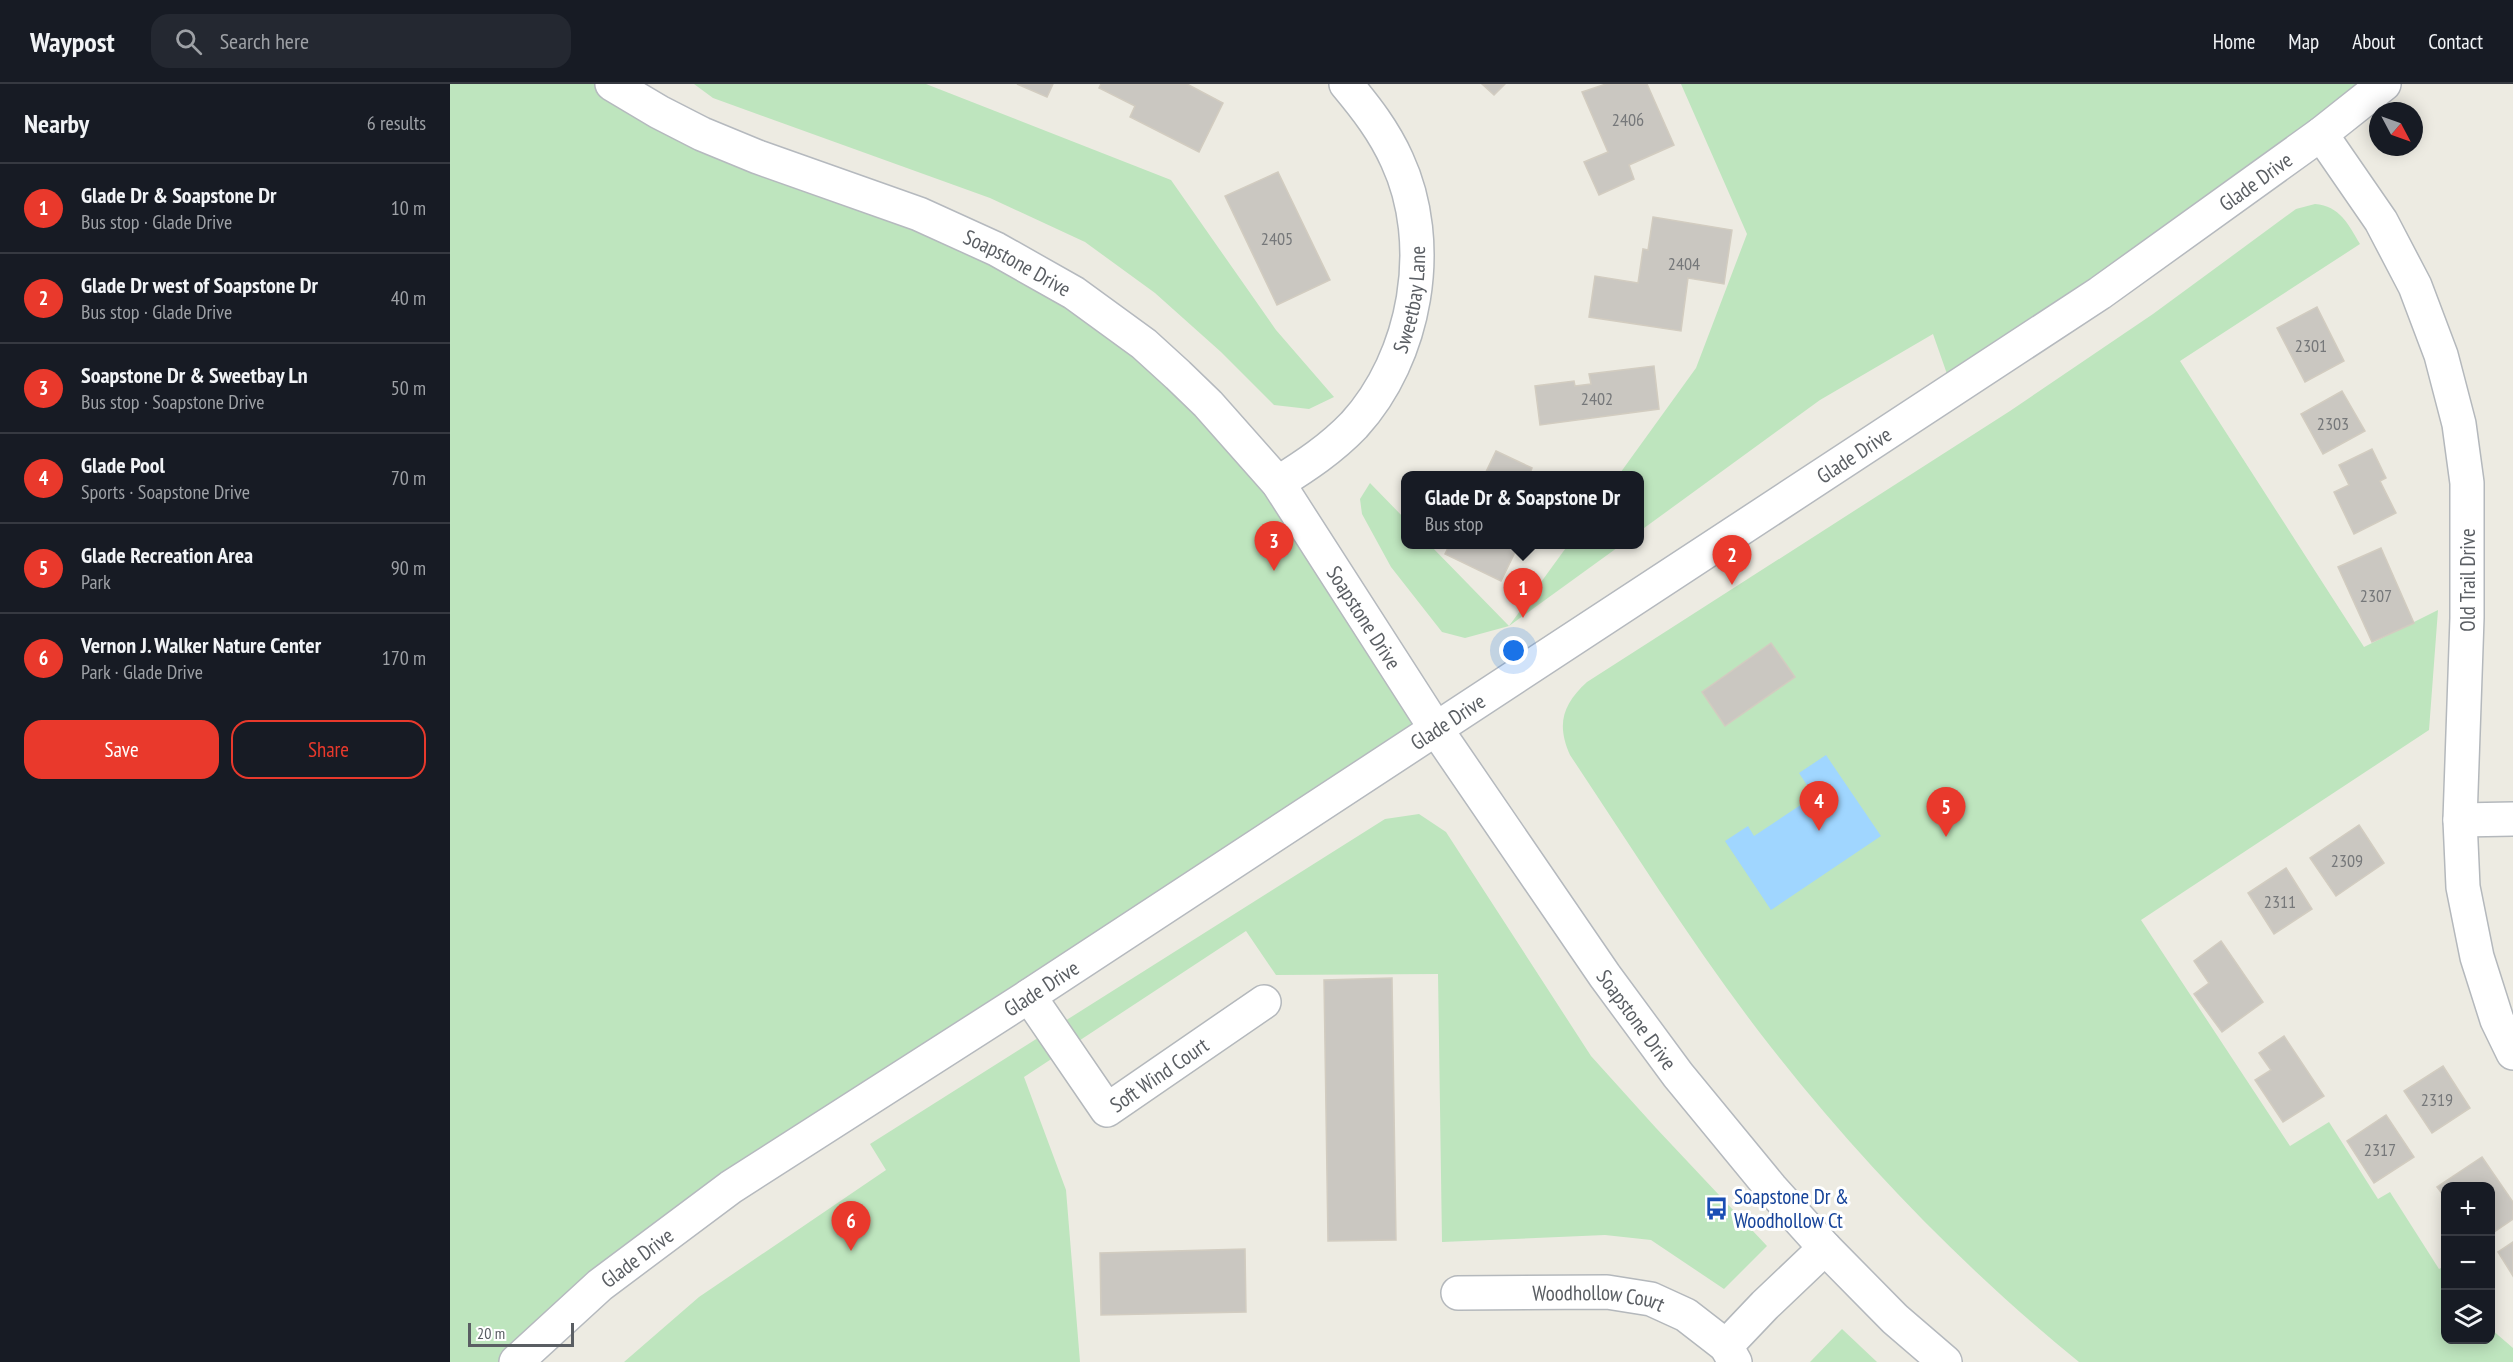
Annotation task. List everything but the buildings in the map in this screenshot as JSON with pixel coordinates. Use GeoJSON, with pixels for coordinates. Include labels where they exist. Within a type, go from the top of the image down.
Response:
{"type":"FeatureCollection","features":[{"type":"Feature","properties":{"kind":"street","name":"Soapstone Drive"},"geometry":{"type":"LineString","coordinates":[[612,84],[702,134],[758,157],[919,214],[968,235],[1037,271],[1074,293],[1144,344],[1208,404],[1278,483],[1436,729],[1605,976],[1678,1075],[1763,1179],[1825,1248],[1895,1319],[1945,1362]]}},
{"type":"Feature","properties":{"kind":"street","name":"Sweetbay Lane"},"geometry":{"type":"LineString","coordinates":[[1278,483],[1319,457],[1354,424],[1381,388],[1403,342],[1415,294],[1417,246],[1411,198],[1398,160],[1374,117],[1346,84]]}},
{"type":"Feature","properties":{"kind":"street","name":"Glade Drive"},"geometry":{"type":"LineString","coordinates":[[516,1362],[600,1285],[731,1187],[1029,996],[2100,293],[2321,134],[2384,84]]}},
{"type":"Feature","properties":{"kind":"street","name":"Old Trail Drive"},"geometry":{"type":"LineString","coordinates":[[2321,134],[2381,221],[2415,286],[2441,355],[2459,424],[2468,483],[2467,618],[2460,820],[2463,887],[2477,957],[2498,1020],[2513,1053]]}},
{"type":"Feature","properties":{"kind":"street"},"geometry":{"type":"LineString","coordinates":[[2460,820],[2513,819]]}},
{"type":"Feature","properties":{"kind":"street","name":"Soft Wind Court"},"geometry":{"type":"LineString","coordinates":[[1029,996],[1107,1110],[1264,1002]]}},
{"type":"Feature","properties":{"kind":"street","name":"Woodhollow Court"},"geometry":{"type":"LineString","coordinates":[[1458,1293],[1607,1292],[1651,1299],[1686,1315],[1730,1354],[1765,1305],[1825,1248]]}},
{"type":"Feature","properties":{"kind":"green space"},"geometry":{"type":"Polygon","coordinates":[[[450,84],[612,84],[968,235],[1208,404],[1436,729],[893,1081],[516,1362],[450,1362],[450,84]]]}},
{"type":"Feature","properties":{"kind":"green space"},"geometry":{"type":"Polygon","coordinates":[[[694,84],[926,84],[1171,180],[1276,330],[1334,397],[1309,409],[1274,405],[1221,352],[1155,293],[1085,242],[990,198],[713,98],[694,84]]]}},
{"type":"Feature","properties":{"kind":"green space"},"geometry":{"type":"Polygon","coordinates":[[[1681,84],[2380,84],[1953,391],[1933,334],[1820,400],[1644,528],[1644,471],[1622,471],[1696,368],[1747,234],[1681,84]]]}},
{"type":"Feature","properties":{"kind":"green space"},"geometry":{"type":"Polygon","coordinates":[[[2315,204],[2331,208],[2347,223],[2360,244],[2180,361],[2364,647],[2438,610],[2429,730],[2141,920],[2290,1146],[2329,1122],[2378,1199],[2390,1192],[2439,1269],[2441,1268],[2441,1344],[2495,1344],[2495,1332],[2513,1348],[2513,1362],[2079,1362],[1992,1287],[1910,1207],[1832,1122],[1760,1033],[1710,965],[1570,755],[1563,734],[1564,715],[1572,698],[1587,682],[2010,411],[2153,314],[2296,209],[2315,204]]]}},
{"type":"Feature","properties":{"kind":"green space"},"geometry":{"type":"Polygon","coordinates":[[[1370,483],[1401,515],[1401,549],[1434,549],[1509,626],[1465,638],[1442,632],[1391,567],[1362,514],[1360,499],[1370,483]]]}},
{"type":"Feature","properties":{"kind":"green space"},"geometry":{"type":"Polygon","coordinates":[[[1565,549],[1615,549],[1509,626],[1565,549]]]}},
{"type":"Feature","properties":{"kind":"green space"},"geometry":{"type":"Polygon","coordinates":[[[1419,814],[1446,832],[1591,1056],[1767,1246],[1724,1289],[1651,1240],[1605,1235],[1442,1242],[1438,974],[1276,975],[1246,931],[1024,1077],[1066,1190],[1080,1362],[624,1362],[699,1297],[886,1170],[870,1144],[1385,819],[1419,814]]]}},
{"type":"Feature","properties":{"kind":"green space"},"geometry":{"type":"Polygon","coordinates":[[[1842,1329],[1877,1362],[1810,1362],[1842,1329]]]}},
{"type":"Feature","properties":{"kind":"water"},"geometry":{"type":"Polygon","coordinates":[[[1826,755],[1881,836],[1771,910],[1725,841],[1748,826],[1754,836],[1814,796],[1799,773],[1826,755]]]}},
{"type":"Feature","properties":{"kind":"place","name":"Soapstone Dr & Sweetbay Ln"},"geometry":{"type":"Point","coordinates":[1274,571]}},
{"type":"Feature","properties":{"kind":"place","name":"Glade Dr west of Soapstone Dr"},"geometry":{"type":"Point","coordinates":[1732,585]}},
{"type":"Feature","properties":{"kind":"place","name":"Glade Dr & Soapstone Dr"},"geometry":{"type":"Point","coordinates":[1523,618]}},
{"type":"Feature","properties":{"kind":"place","name":"Glade Pool"},"geometry":{"type":"Point","coordinates":[1819,831]}},
{"type":"Feature","properties":{"kind":"place","name":"Glade Recreation Area"},"geometry":{"type":"Point","coordinates":[1946,837]}},
{"type":"Feature","properties":{"kind":"place","name":"Soapstone Dr & Woodhollow Ct"},"geometry":{"type":"Point","coordinates":[1716,1208]}},
{"type":"Feature","properties":{"kind":"place","name":"Vernon J. Walker Nature Center"},"geometry":{"type":"Point","coordinates":[851,1251]}}]}
